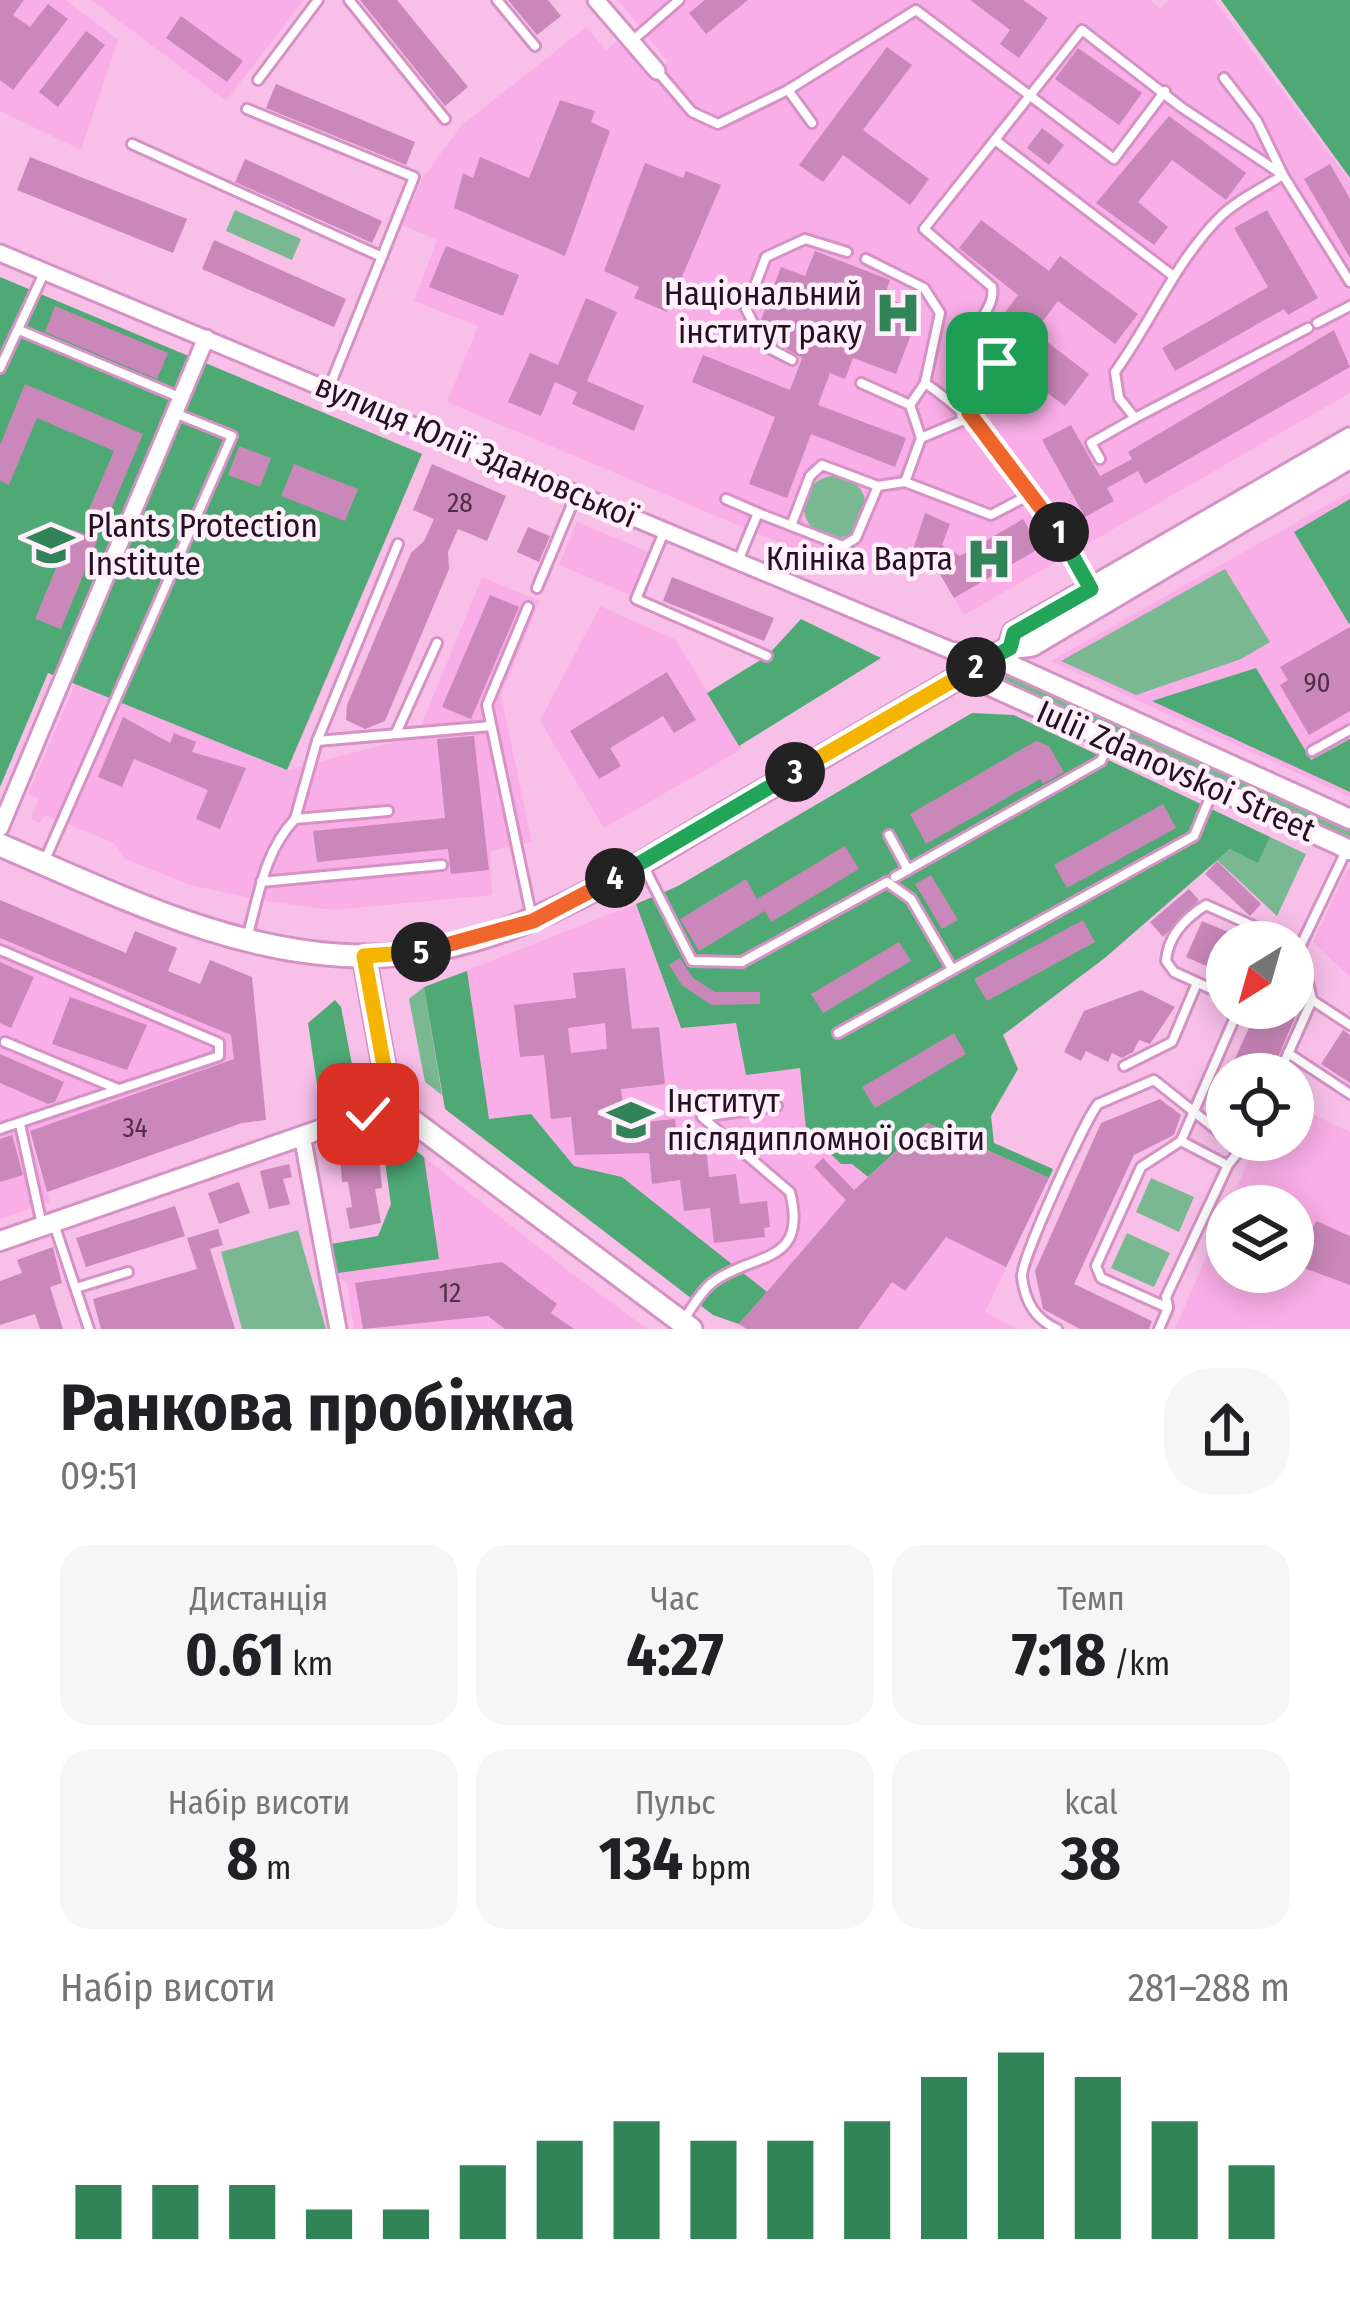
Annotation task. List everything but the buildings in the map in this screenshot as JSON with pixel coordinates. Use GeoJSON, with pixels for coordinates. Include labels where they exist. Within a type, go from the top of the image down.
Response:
{"type":"FeatureCollection","features":[{"type":"Feature","properties":{"kind":"main road"},"geometry":{"type":"LineString","coordinates":[[1001,653],[1014,633],[1350,439]]}},
{"type":"Feature","properties":{"kind":"main road"},"geometry":{"type":"LineString","coordinates":[[0,845],[188,923],[247,940],[364,956],[453,946],[533,921],[642,862],[1001,653],[1032,645],[1350,457]]}},
{"type":"Feature","properties":{"kind":"main road"},"geometry":{"type":"LineString","coordinates":[[364,956],[391,1105],[687,1326]]}},
{"type":"Feature","properties":{"kind":"street"},"geometry":{"type":"LineString","coordinates":[[596,0],[657,71]]}},
{"type":"Feature","properties":{"kind":"street","name":"вулиця Юлії Здановської"},"geometry":{"type":"LineString","coordinates":[[0,254],[950,650]]}},
{"type":"Feature","properties":{"kind":"street"},"geometry":{"type":"LineString","coordinates":[[0,828],[206,338]]}},
{"type":"Feature","properties":{"kind":"street"},"geometry":{"type":"LineString","coordinates":[[950,650],[964,674]]}},
{"type":"Feature","properties":{"kind":"street","name":"Iulii Zdanovskoi Street"},"geometry":{"type":"LineString","coordinates":[[950,650],[1001,653],[1350,819]]}},
{"type":"Feature","properties":{"kind":"street","name":"Iulii Zdanovskoi Street"},"geometry":{"type":"LineString","coordinates":[[964,674],[1348,849]]}},
{"type":"Feature","properties":{"kind":"street"},"geometry":{"type":"LineString","coordinates":[[0,1241],[391,1105]]}},
{"type":"Feature","properties":{"kind":"street"},"geometry":{"type":"LineString","coordinates":[[302,1136],[338,1329]]}},
{"type":"Feature","properties":{"kind":"lane"},"geometry":{"type":"LineString","coordinates":[[258,80],[318,0]]}},
{"type":"Feature","properties":{"kind":"lane"},"geometry":{"type":"LineString","coordinates":[[349,0],[445,119]]}},
{"type":"Feature","properties":{"kind":"lane"},"geometry":{"type":"LineString","coordinates":[[497,0],[535,46]]}},
{"type":"Feature","properties":{"kind":"lane"},"geometry":{"type":"LineString","coordinates":[[632,41],[680,0]]}},
{"type":"Feature","properties":{"kind":"lane"},"geometry":{"type":"LineString","coordinates":[[657,71],[692,112],[718,124],[788,90],[916,10],[1114,159],[1165,91]]}},
{"type":"Feature","properties":{"kind":"lane"},"geometry":{"type":"LineString","coordinates":[[921,438],[969,413],[999,370],[975,331],[994,294],[988,281],[924,229],[1082,30],[1283,175]]}},
{"type":"Feature","properties":{"kind":"lane"},"geometry":{"type":"LineString","coordinates":[[1224,78],[1257,121],[1283,175],[1350,282]]}},
{"type":"Feature","properties":{"kind":"lane"},"geometry":{"type":"LineString","coordinates":[[788,90],[812,123]]}},
{"type":"Feature","properties":{"kind":"lane"},"geometry":{"type":"LineString","coordinates":[[247,109],[414,177],[329,389]]}},
{"type":"Feature","properties":{"kind":"lane"},"geometry":{"type":"LineString","coordinates":[[994,140],[1172,275]]}},
{"type":"Feature","properties":{"kind":"lane"},"geometry":{"type":"LineString","coordinates":[[132,144],[382,256]]}},
{"type":"Feature","properties":{"kind":"lane"},"geometry":{"type":"LineString","coordinates":[[1135,418],[1119,398],[1115,372],[1150,324],[1172,275],[1222,214],[1283,175]]}},
{"type":"Feature","properties":{"kind":"lane"},"geometry":{"type":"LineString","coordinates":[[793,360],[765,346],[746,309],[766,257],[805,239],[847,252]]}},
{"type":"Feature","properties":{"kind":"lane"},"geometry":{"type":"LineString","coordinates":[[866,259],[924,288],[935,300],[941,326],[925,382],[910,405]]}},
{"type":"Feature","properties":{"kind":"lane"},"geometry":{"type":"LineString","coordinates":[[0,368],[44,272]]}},
{"type":"Feature","properties":{"kind":"lane"},"geometry":{"type":"LineString","coordinates":[[1100,459],[1091,443],[1350,306]]}},
{"type":"Feature","properties":{"kind":"lane"},"geometry":{"type":"LineString","coordinates":[[19,330],[232,436],[43,863]]}},
{"type":"Feature","properties":{"kind":"lane"},"geometry":{"type":"LineString","coordinates":[[925,382],[969,413],[1031,494],[1091,589]]}},
{"type":"Feature","properties":{"kind":"lane"},"geometry":{"type":"LineString","coordinates":[[861,383],[910,405],[921,438],[905,482]]}},
{"type":"Feature","properties":{"kind":"lane"},"geometry":{"type":"LineString","coordinates":[[790,526],[816,467],[828,464],[878,486],[905,482],[991,515],[1031,494]]}},
{"type":"Feature","properties":{"kind":"lane"},"geometry":{"type":"LineString","coordinates":[[726,499],[837,546],[851,542],[878,486]]}},
{"type":"Feature","properties":{"kind":"lane"},"geometry":{"type":"LineString","coordinates":[[537,588],[576,493]]}},
{"type":"Feature","properties":{"kind":"lane"},"geometry":{"type":"LineString","coordinates":[[738,561],[758,512]]}},
{"type":"Feature","properties":{"kind":"lane"},"geometry":{"type":"LineString","coordinates":[[665,530],[636,599],[767,656]]}},
{"type":"Feature","properties":{"kind":"lane"},"geometry":{"type":"LineString","coordinates":[[247,940],[278,837],[296,819],[317,741],[398,544]]}},
{"type":"Feature","properties":{"kind":"lane"},"geometry":{"type":"LineString","coordinates":[[528,607],[488,705],[533,921]]}},
{"type":"Feature","properties":{"kind":"lane"},"geometry":{"type":"LineString","coordinates":[[396,733],[437,643]]}},
{"type":"Feature","properties":{"kind":"lane"},"geometry":{"type":"LineString","coordinates":[[317,741],[491,726]]}},
{"type":"Feature","properties":{"kind":"lane"},"geometry":{"type":"LineString","coordinates":[[1312,752],[1350,730]]}},
{"type":"Feature","properties":{"kind":"lane"},"geometry":{"type":"LineString","coordinates":[[895,877],[1101,761],[1110,741]]}},
{"type":"Feature","properties":{"kind":"lane"},"geometry":{"type":"LineString","coordinates":[[838,1034],[1194,836],[1214,788]]}},
{"type":"Feature","properties":{"kind":"lane"},"geometry":{"type":"LineString","coordinates":[[296,819],[388,811]]}},
{"type":"Feature","properties":{"kind":"lane"},"geometry":{"type":"LineString","coordinates":[[889,835],[908,870]]}},
{"type":"Feature","properties":{"kind":"lane"},"geometry":{"type":"LineString","coordinates":[[1307,921],[1348,849]]}},
{"type":"Feature","properties":{"kind":"lane"},"geometry":{"type":"LineString","coordinates":[[642,862],[692,961],[742,962],[887,882],[911,899],[952,969]]}},
{"type":"Feature","properties":{"kind":"lane"},"geometry":{"type":"LineString","coordinates":[[261,882],[442,865]]}},
{"type":"Feature","properties":{"kind":"lane"},"geometry":{"type":"LineString","coordinates":[[1206,987],[1174,972],[1166,961],[1174,933],[1206,905],[1242,921]]}},
{"type":"Feature","properties":{"kind":"lane"},"geometry":{"type":"LineString","coordinates":[[0,950],[219,1043],[219,1056],[0,1129]]}},
{"type":"Feature","properties":{"kind":"lane"},"geometry":{"type":"LineString","coordinates":[[1124,1066],[1172,1042],[1197,983]]}},
{"type":"Feature","properties":{"kind":"lane"},"geometry":{"type":"LineString","coordinates":[[1314,1001],[1350,1024]]}},
{"type":"Feature","properties":{"kind":"lane"},"geometry":{"type":"LineString","coordinates":[[1168,1308],[1101,1278],[1096,1266],[1142,1167],[1181,1141],[1230,1029]]}},
{"type":"Feature","properties":{"kind":"lane"},"geometry":{"type":"LineString","coordinates":[[1288,1053],[1299,1029]]}},
{"type":"Feature","properties":{"kind":"lane"},"geometry":{"type":"LineString","coordinates":[[5,1042],[119,1090]]}},
{"type":"Feature","properties":{"kind":"lane"},"geometry":{"type":"LineString","coordinates":[[1314,1070],[1350,1094]]}},
{"type":"Feature","properties":{"kind":"lane"},"geometry":{"type":"LineString","coordinates":[[1057,1329],[1038,1320],[1030,1305],[1023,1265],[1091,1113],[1098,1104],[1154,1080],[1206,1122]]}},
{"type":"Feature","properties":{"kind":"lane"},"geometry":{"type":"LineString","coordinates":[[687,1326],[712,1282],[766,1260],[789,1240],[794,1224],[790,1192],[702,1117],[777,1106]]}},
{"type":"Feature","properties":{"kind":"lane"},"geometry":{"type":"LineString","coordinates":[[20,1124],[48,1224],[89,1329]]}},
{"type":"Feature","properties":{"kind":"lane"},"geometry":{"type":"LineString","coordinates":[[1181,1141],[1228,1165]]}},
{"type":"Feature","properties":{"kind":"lane"},"geometry":{"type":"LineString","coordinates":[[1159,1329],[1168,1308],[1166,1297],[1232,1161]]}},
{"type":"Feature","properties":{"kind":"lane"},"geometry":{"type":"LineString","coordinates":[[76,1288],[128,1272]]}},
{"type":"Feature","properties":{"kind":"shaded area"},"geometry":{"type":"Polygon","coordinates":[[[0,0],[66,0],[118,40],[81,150],[0,111],[0,0]]]}},
{"type":"Feature","properties":{"kind":"shaded area"},"geometry":{"type":"Polygon","coordinates":[[[91,0],[304,0],[226,101],[91,0]]]}},
{"type":"Feature","properties":{"kind":"shaded area","name":"Національний інститут раку"},"geometry":{"type":"Polygon","coordinates":[[[618,0],[1151,0],[1159,9],[1169,0],[1214,0],[1350,181],[1350,393],[964,615],[937,569],[909,562],[858,576],[447,402],[478,326],[414,301],[437,240],[402,225],[422,179],[462,125],[586,27],[606,50],[621,38],[652,74],[668,62],[618,0]]]}},
{"type":"Feature","properties":{"kind":"shaded area"},"geometry":{"type":"Polygon","coordinates":[[[211,365],[422,454],[288,770],[417,736],[482,577],[540,601],[501,695],[532,842],[490,851],[492,895],[333,910],[258,900],[190,885],[125,859],[114,843],[45,815],[40,823],[31,819],[39,798],[28,794],[211,365]]]}},
{"type":"Feature","properties":{"kind":"shaded area"},"geometry":{"type":"Polygon","coordinates":[[[1350,492],[1350,797],[1051,661],[1350,492]]]}},
{"type":"Feature","properties":{"kind":"shaded area"},"geometry":{"type":"Polygon","coordinates":[[[577,522],[648,552],[630,595],[559,565],[577,522]]]}},
{"type":"Feature","properties":{"kind":"shaded area"},"geometry":{"type":"Polygon","coordinates":[[[600,606],[676,640],[742,749],[604,828],[540,721],[600,606]]]}},
{"type":"Feature","properties":{"kind":"shaded area"},"geometry":{"type":"Polygon","coordinates":[[[1347,869],[1350,870],[1350,977],[1314,940],[1347,869]]]}},
{"type":"Feature","properties":{"kind":"shaded area","name":"Інститут післядипломної освіти"},"geometry":{"type":"Polygon","coordinates":[[[636,904],[681,1028],[737,1022],[800,1068],[806,1130],[869,1177],[927,1123],[1049,1178],[985,1312],[1017,1329],[747,1329],[714,1315],[445,1109],[424,987],[636,904]]]}},
{"type":"Feature","properties":{"kind":"shaded area"},"geometry":{"type":"Polygon","coordinates":[[[0,938],[231,1035],[234,1059],[28,1132],[50,1202],[0,1219],[0,938]]]}},
{"type":"Feature","properties":{"kind":"shaded area"},"geometry":{"type":"Polygon","coordinates":[[[1314,1115],[1350,1132],[1350,1329],[1175,1329],[1206,1257],[1206,1293],[1314,1293],[1314,1185],[1238,1185],[1248,1161],[1314,1161],[1314,1115]]]}},
{"type":"Feature","properties":{"kind":"shaded area"},"geometry":{"type":"Polygon","coordinates":[[[392,1132],[647,1329],[354,1329],[347,1283],[331,1274],[325,1245],[378,1236],[391,1204],[381,1134],[392,1132]]]}},
{"type":"Feature","properties":{"kind":"green space"},"geometry":{"type":"Polygon","coordinates":[[[1221,0],[1350,0],[1350,178],[1221,0]]]}},
{"type":"Feature","properties":{"kind":"green space"},"geometry":{"type":"Polygon","coordinates":[[[235,210],[301,239],[292,260],[226,231],[235,210]]]}},
{"type":"Feature","properties":{"kind":"green space"},"geometry":{"type":"Polygon","coordinates":[[[0,277],[422,454],[287,770],[48,673],[0,787],[0,277]]]}},
{"type":"Feature","properties":{"kind":"green space"},"geometry":{"type":"Polygon","coordinates":[[[835,476],[857,485],[866,507],[857,529],[835,538],[813,529],[804,507],[813,485],[835,476]]]}},
{"type":"Feature","properties":{"kind":"green space"},"geometry":{"type":"Polygon","coordinates":[[[1350,499],[1350,623],[1349,624],[1294,532],[1350,499]]]}},
{"type":"Feature","properties":{"kind":"green space"},"geometry":{"type":"Polygon","coordinates":[[[1225,569],[1270,642],[1241,659],[1136,695],[1061,661],[1225,569]]]}},
{"type":"Feature","properties":{"kind":"green space"},"geometry":{"type":"Polygon","coordinates":[[[801,619],[881,658],[739,746],[707,693],[767,656],[801,619]]]}},
{"type":"Feature","properties":{"kind":"green space"},"geometry":{"type":"Polygon","coordinates":[[[1256,668],[1311,760],[1350,739],[1350,792],[1152,701],[1256,668]]]}},
{"type":"Feature","properties":{"kind":"green space"},"geometry":{"type":"Polygon","coordinates":[[[1008,669],[1350,825],[1350,839],[1004,680],[1008,669]]]}},
{"type":"Feature","properties":{"kind":"green space"},"geometry":{"type":"Polygon","coordinates":[[[972,713],[1014,715],[1270,837],[1258,863],[1230,849],[1106,957],[1003,1035],[1018,1069],[991,1116],[994,1143],[1053,1169],[1049,1178],[927,1123],[868,1177],[852,1164],[841,1164],[806,1130],[800,1068],[746,1075],[736,1023],[681,1028],[636,904],[678,886],[972,713]]]}},
{"type":"Feature","properties":{"kind":"green space"},"geometry":{"type":"Polygon","coordinates":[[[1270,837],[1306,854],[1277,916],[1217,860],[1230,849],[1258,862],[1270,837]]]}},
{"type":"Feature","properties":{"kind":"green space"},"geometry":{"type":"Polygon","coordinates":[[[467,971],[489,1119],[531,1114],[574,1166],[622,1177],[767,1292],[739,1324],[713,1315],[445,1109],[424,987],[467,971]]]}},
{"type":"Feature","properties":{"kind":"green space"},"geometry":{"type":"Polygon","coordinates":[[[424,987],[442,1095],[425,1082],[409,999],[424,987]]]}},
{"type":"Feature","properties":{"kind":"green space"},"geometry":{"type":"Polygon","coordinates":[[[335,1000],[341,1007],[359,1101],[321,1112],[308,1023],[335,1000]]]}},
{"type":"Feature","properties":{"kind":"green space"},"geometry":{"type":"Polygon","coordinates":[[[392,1132],[424,1157],[439,1259],[331,1274],[325,1245],[378,1236],[391,1204],[381,1134],[392,1132]]]}},
{"type":"Feature","properties":{"kind":"green space"},"geometry":{"type":"Polygon","coordinates":[[[1151,1178],[1194,1197],[1179,1232],[1136,1212],[1151,1178]]]}},
{"type":"Feature","properties":{"kind":"green space"},"geometry":{"type":"Polygon","coordinates":[[[298,1230],[326,1329],[242,1329],[221,1252],[298,1230]]]}},
{"type":"Feature","properties":{"kind":"green space"},"geometry":{"type":"Polygon","coordinates":[[[1127,1233],[1170,1253],[1154,1287],[1111,1268],[1127,1233]]]}},
{"type":"Feature","properties":{"kind":"place","name":"Національний інститут раку"},"geometry":{"type":"Point","coordinates":[898,313]}},
{"type":"Feature","properties":{"kind":"place","name":"Plants Protection Institute"},"geometry":{"type":"Point","coordinates":[51,545]}},
{"type":"Feature","properties":{"kind":"place","name":"Клініка Варта"},"geometry":{"type":"Point","coordinates":[989,559]}},
{"type":"Feature","properties":{"kind":"place","name":"Інститут післядипломної освіти"},"geometry":{"type":"Point","coordinates":[631,1120]}},
{"type":"Feature","properties":{"kind":"route"},"geometry":{"type":"LineString","coordinates":[[368,1114],[391,1105],[364,956],[453,946],[533,921],[1010,648],[1014,633],[1091,589],[1062,535],[969,413],[997,376],[997,363]]}}]}
